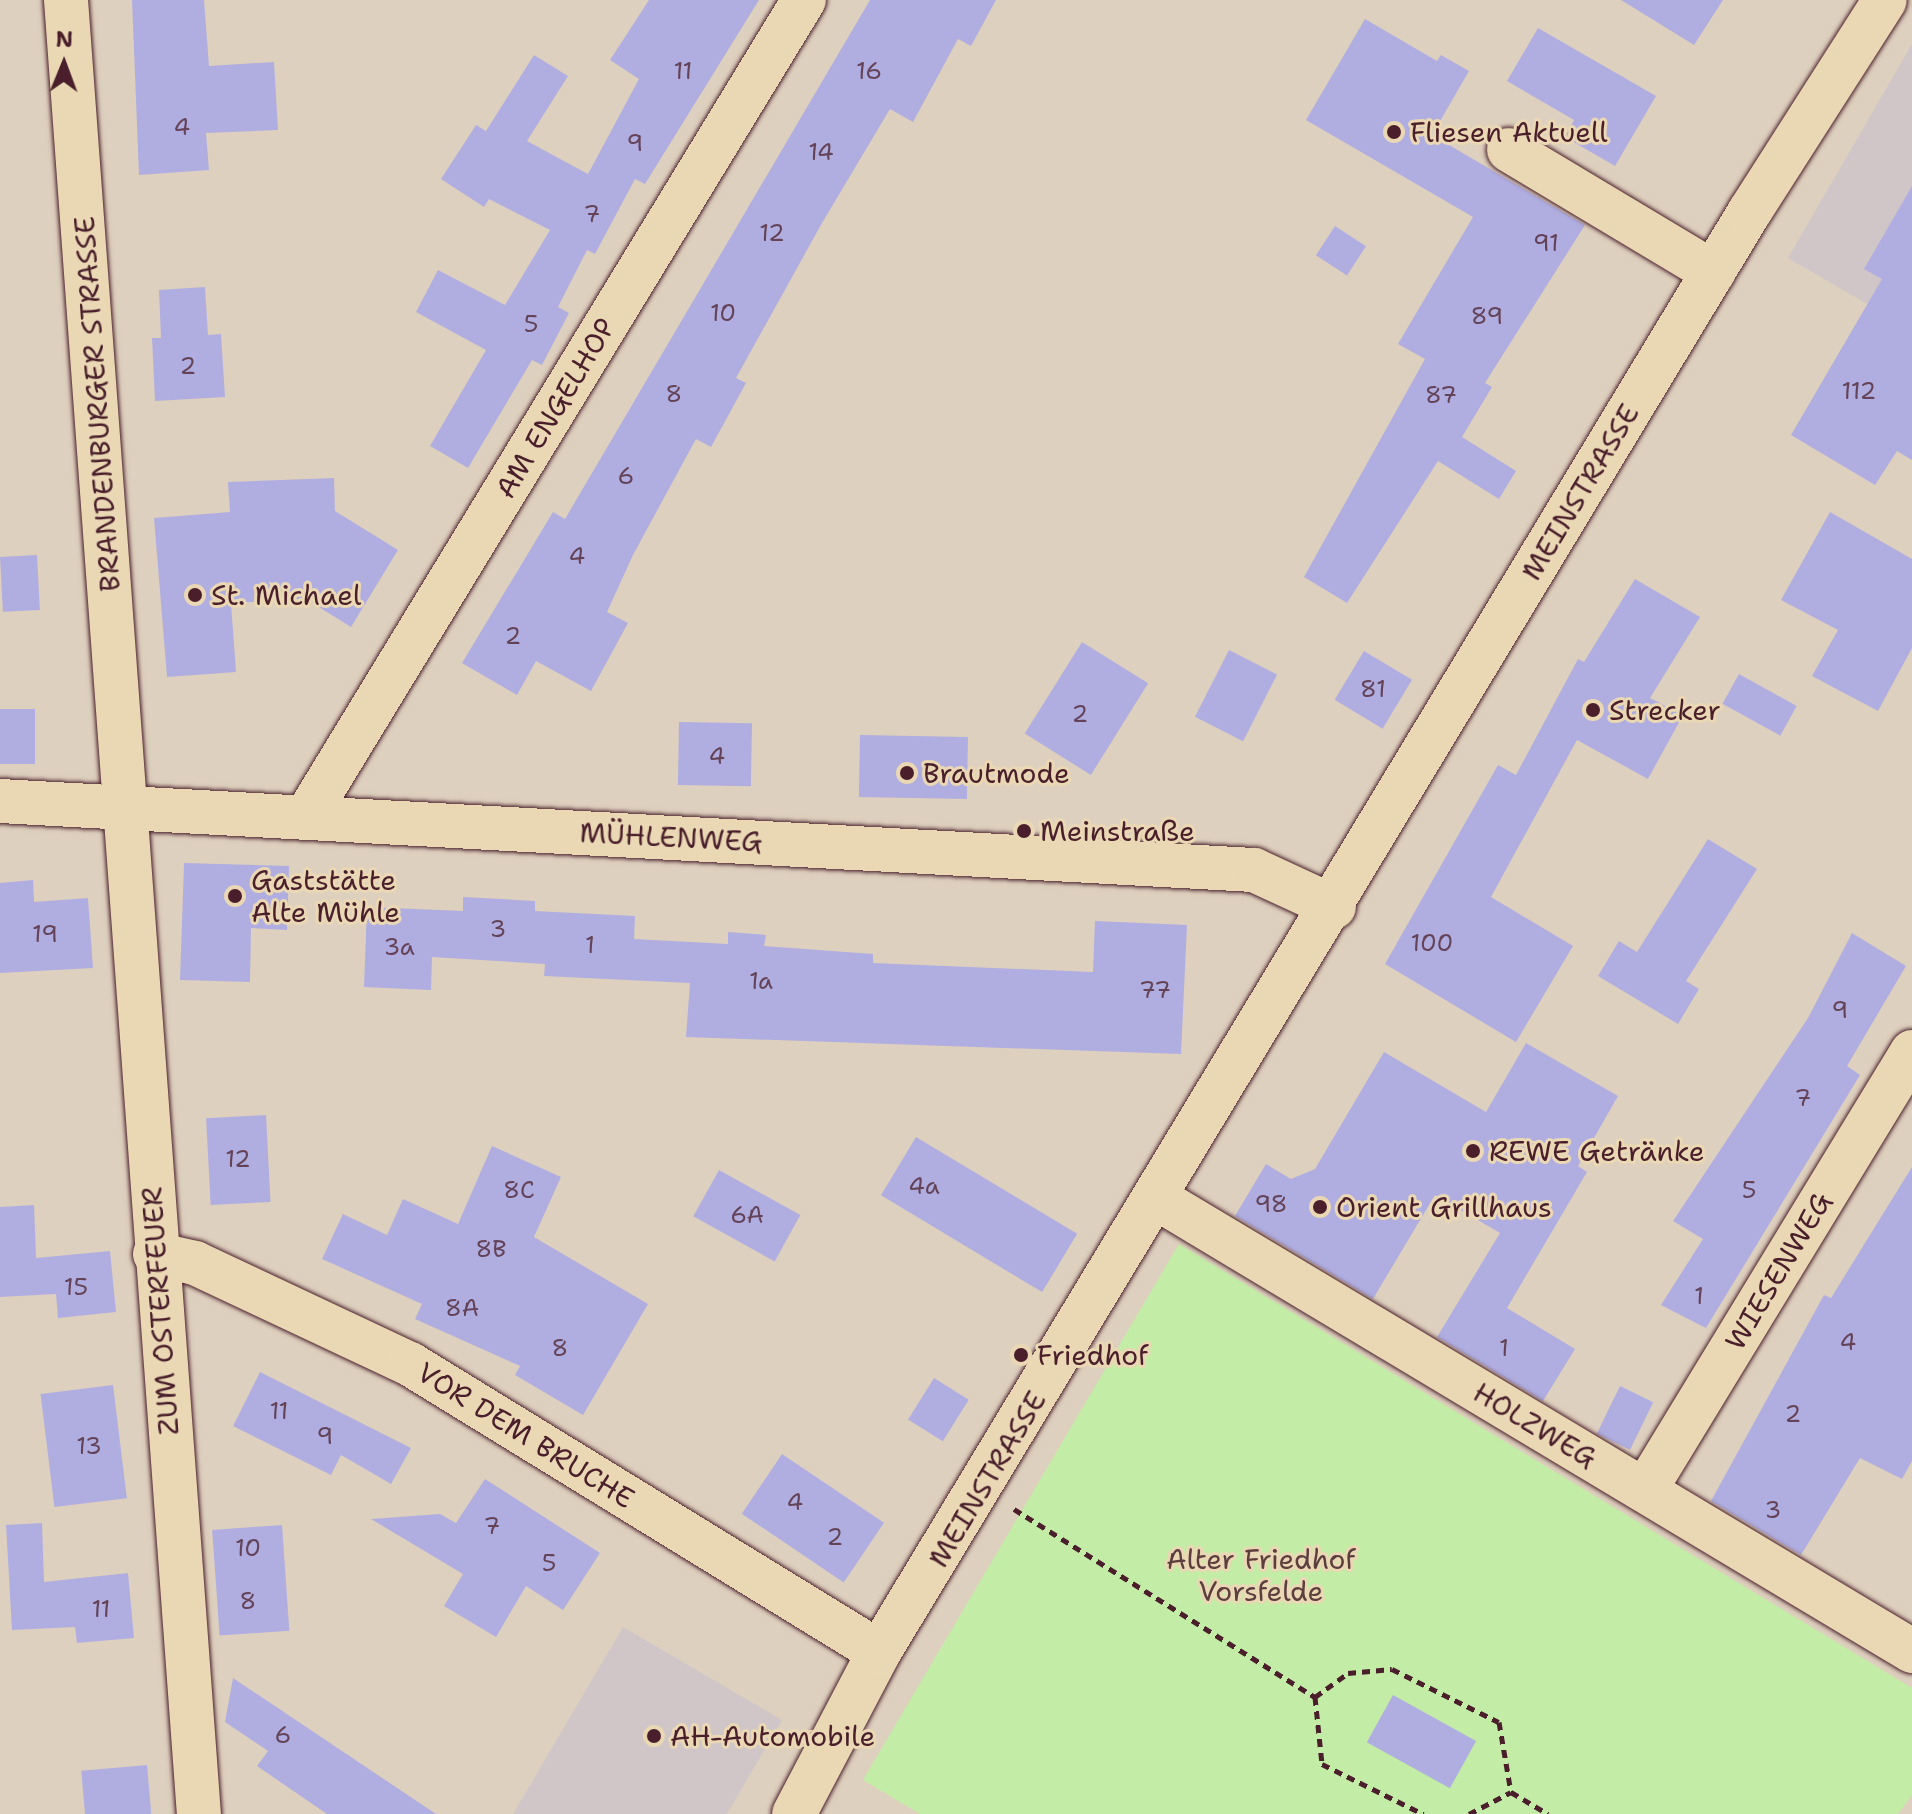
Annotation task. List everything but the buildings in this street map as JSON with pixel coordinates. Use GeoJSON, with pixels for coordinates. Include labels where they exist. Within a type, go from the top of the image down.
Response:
{"type":"FeatureCollection","features":[{"type":"Feature","properties":{"kind":"street","name":"BRANDENBURGER STRASSE"},"geometry":{"type":"LineString","coordinates":[[66,0],[129,808]]}},
{"type":"Feature","properties":{"kind":"street","name":"AM ENGELHOP"},"geometry":{"type":"LineString","coordinates":[[306,817],[804,0]]}},
{"type":"Feature","properties":{"kind":"street","name":"MEINSTRASSE"},"geometry":{"type":"LineString","coordinates":[[794,1814],[879,1652],[983,1490],[1713,272],[1885,0]]}},
{"type":"Feature","properties":{"kind":"street"},"geometry":{"type":"LineString","coordinates":[[1509,150],[1713,272]]}},
{"type":"Feature","properties":{"kind":"street","name":"MÜHLENWEG"},"geometry":{"type":"LineString","coordinates":[[0,801],[1254,870],[1334,907]]}},
{"type":"Feature","properties":{"kind":"street","name":"ZUM OSTERFEUER"},"geometry":{"type":"LineString","coordinates":[[129,808],[155,1254],[199,1814]]}},
{"type":"Feature","properties":{"kind":"street","name":"WIESENWEG"},"geometry":{"type":"LineString","coordinates":[[1645,1490],[1912,1052]]}},
{"type":"Feature","properties":{"kind":"street","name":"HOLZWEG"},"geometry":{"type":"LineString","coordinates":[[1158,1199],[1912,1651]]}},
{"type":"Feature","properties":{"kind":"street","name":"VOR DEM BRUCHE"},"geometry":{"type":"LineString","coordinates":[[155,1254],[195,1263],[410,1364],[879,1652]]}},
{"type":"Feature","properties":{"kind":"path"},"geometry":{"type":"LineString","coordinates":[[983,1490],[1315,1697]]}},
{"type":"Feature","properties":{"kind":"path"},"geometry":{"type":"LineString","coordinates":[[1315,1697],[1348,1673],[1392,1669],[1499,1722],[1511,1792],[1548,1814]]}},
{"type":"Feature","properties":{"kind":"path"},"geometry":{"type":"LineString","coordinates":[[1315,1697],[1322,1764],[1423,1814]]}},
{"type":"Feature","properties":{"kind":"path"},"geometry":{"type":"LineString","coordinates":[[1469,1814],[1511,1792]]}},
{"type":"Feature","properties":{"kind":"shaded area"},"geometry":{"type":"Polygon","coordinates":[[[1912,44],[1912,330],[1788,258],[1912,44]]]}},
{"type":"Feature","properties":{"kind":"shaded area"},"geometry":{"type":"Polygon","coordinates":[[[623,1627],[782,1720],[727,1814],[513,1814],[623,1627]]]}},
{"type":"Feature","properties":{"kind":"green space","name":"Alter Friedhof Vorsfelde"},"geometry":{"type":"Polygon","coordinates":[[[1179,1244],[1912,1688],[1912,1795],[1898,1814],[920,1814],[863,1780],[1179,1244]]]}},
{"type":"Feature","properties":{"kind":"place","name":"Fliesen Aktuell"},"geometry":{"type":"Point","coordinates":[1394,132]}},
{"type":"Feature","properties":{"kind":"place","name":"St. Michael"},"geometry":{"type":"Point","coordinates":[195,595]}},
{"type":"Feature","properties":{"kind":"place","name":"Strecker"},"geometry":{"type":"Point","coordinates":[1593,710]}},
{"type":"Feature","properties":{"kind":"place","name":"Brautmode"},"geometry":{"type":"Point","coordinates":[907,773]}},
{"type":"Feature","properties":{"kind":"place","name":"Meinstraße"},"geometry":{"type":"Point","coordinates":[1024,831]}},
{"type":"Feature","properties":{"kind":"place","name":"Gaststätte Alte Mühle"},"geometry":{"type":"Point","coordinates":[235,896]}},
{"type":"Feature","properties":{"kind":"place","name":"REWE Getränke"},"geometry":{"type":"Point","coordinates":[1473,1151]}},
{"type":"Feature","properties":{"kind":"place","name":"Orient Grillhaus"},"geometry":{"type":"Point","coordinates":[1320,1207]}},
{"type":"Feature","properties":{"kind":"place","name":"Friedhof"},"geometry":{"type":"Point","coordinates":[1021,1355]}},
{"type":"Feature","properties":{"kind":"place","name":"AH-Automobile"},"geometry":{"type":"Point","coordinates":[654,1736]}}]}
